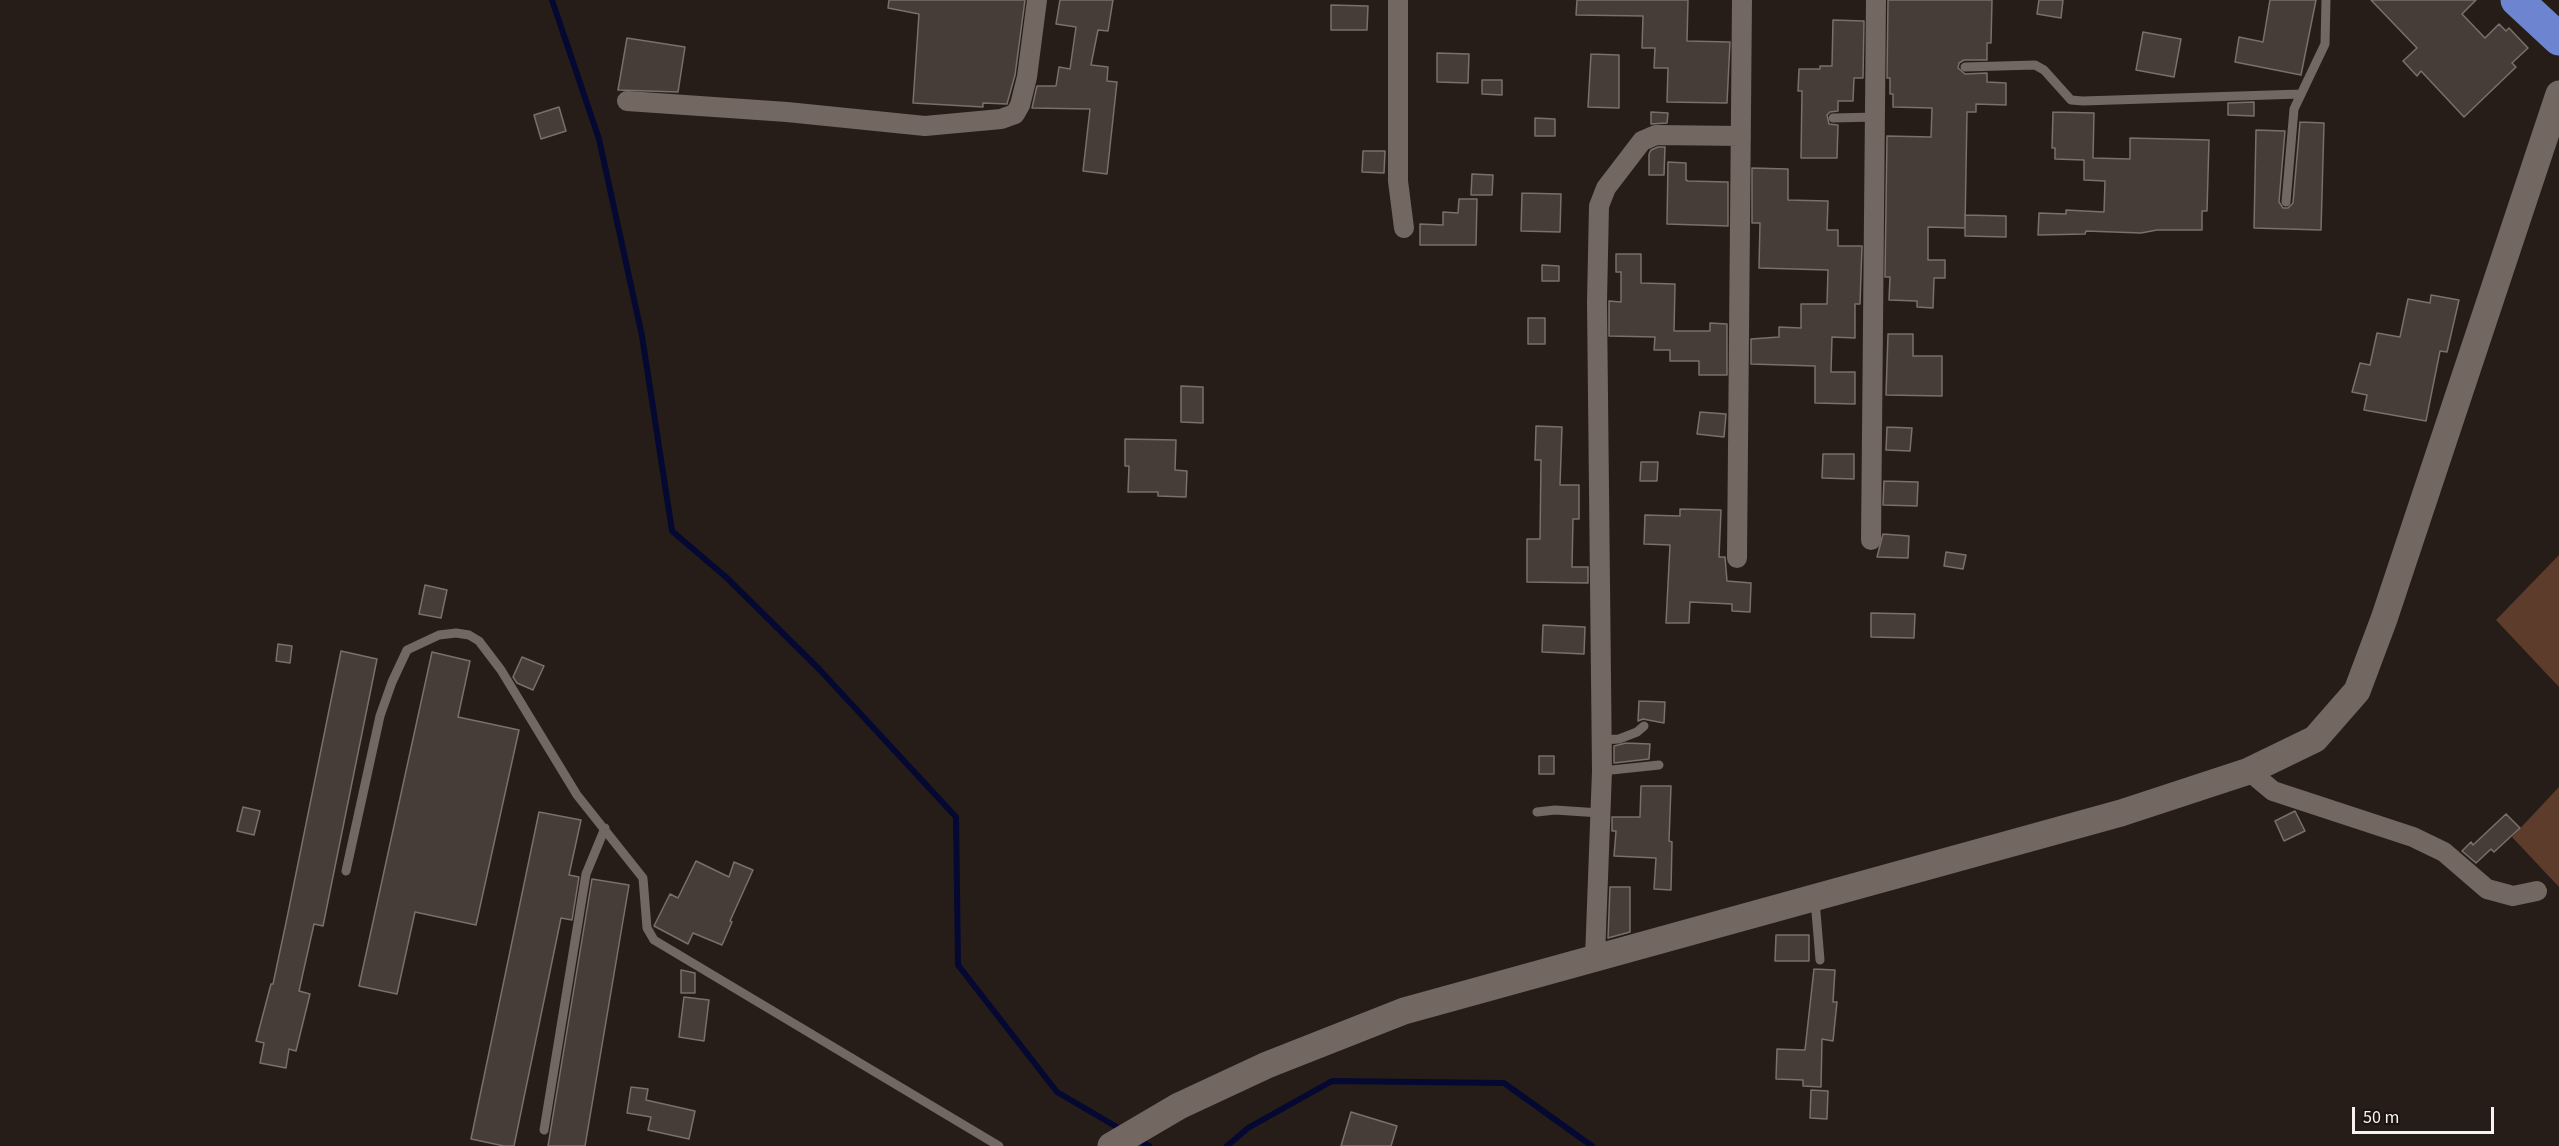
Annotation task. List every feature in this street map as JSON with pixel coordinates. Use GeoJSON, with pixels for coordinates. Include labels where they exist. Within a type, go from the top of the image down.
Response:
{"type":"FeatureCollection","features":[{"type":"Feature","properties":{"kind":"highway"},"geometry":{"type":"LineString","coordinates":[[2517,0],[2559,39]]}},
{"type":"Feature","properties":{"kind":"street"},"geometry":{"type":"LineString","coordinates":[[627,101],[787,112],[925,126],[1001,119],[1015,114],[1020,105],[1027,77],[1037,0]]}},
{"type":"Feature","properties":{"kind":"street"},"geometry":{"type":"LineString","coordinates":[[1398,0],[1398,181],[1404,228]]}},
{"type":"Feature","properties":{"kind":"street"},"geometry":{"type":"LineString","coordinates":[[1737,558],[1742,0]]}},
{"type":"Feature","properties":{"kind":"street"},"geometry":{"type":"LineString","coordinates":[[1871,540],[1876,0]]}},
{"type":"Feature","properties":{"kind":"street"},"geometry":{"type":"LineString","coordinates":[[1115,1144],[1179,1106],[1267,1065],[1404,1011],[2121,813],[2249,771],[2315,739],[2357,691],[2384,619],[2559,94]]}},
{"type":"Feature","properties":{"kind":"street"},"geometry":{"type":"LineString","coordinates":[[1594,958],[1602,771],[1597,302],[1599,206],[1606,188],[1642,141],[1656,135],[1741,136]]}},
{"type":"Feature","properties":{"kind":"street"},"geometry":{"type":"LineString","coordinates":[[2249,771],[2273,791],[2413,837],[2444,852],[2487,889],[2513,896],[2537,891]]}},
{"type":"Feature","properties":{"kind":"lane"},"geometry":{"type":"LineString","coordinates":[[2286,202],[2294,109],[2325,44],[2326,0]]}},
{"type":"Feature","properties":{"kind":"lane"},"geometry":{"type":"LineString","coordinates":[[1965,67],[2035,65],[2044,70],[2072,100],[2083,101],[2301,94]]}},
{"type":"Feature","properties":{"kind":"lane"},"geometry":{"type":"LineString","coordinates":[[1833,118],[1876,117]]}},
{"type":"Feature","properties":{"kind":"lane"},"geometry":{"type":"LineString","coordinates":[[346,871],[380,716],[407,650],[439,635],[462,634],[479,641],[501,670],[577,795],[643,878],[647,928],[654,940],[999,1146]]}},
{"type":"Feature","properties":{"kind":"lane"},"geometry":{"type":"LineString","coordinates":[[1601,740],[1619,739],[1637,732],[1644,726]]}},
{"type":"Feature","properties":{"kind":"lane"},"geometry":{"type":"LineString","coordinates":[[1602,771],[1659,765]]}},
{"type":"Feature","properties":{"kind":"lane"},"geometry":{"type":"LineString","coordinates":[[1537,812],[1555,810],[1600,813]]}},
{"type":"Feature","properties":{"kind":"lane"},"geometry":{"type":"LineString","coordinates":[[544,1130],[586,874],[605,828]]}},
{"type":"Feature","properties":{"kind":"lane"},"geometry":{"type":"LineString","coordinates":[[1815,899],[1820,960]]}},
{"type":"Feature","properties":{"kind":"shaded area"},"geometry":{"type":"Polygon","coordinates":[[[2559,555],[2559,687],[2496,620],[2559,555]]]}},
{"type":"Feature","properties":{"kind":"shaded area"},"geometry":{"type":"Polygon","coordinates":[[[2559,787],[2559,887],[2512,837],[2559,787]]]}},
{"type":"Feature","properties":{"kind":"building"},"geometry":{"type":"Polygon","coordinates":[[[889,0],[1025,0],[1015,75],[1007,104],[983,103],[983,107],[913,103],[919,14],[888,8],[889,0]]]}},
{"type":"Feature","properties":{"kind":"building"},"geometry":{"type":"Polygon","coordinates":[[[1060,0],[1113,0],[1108,31],[1098,30],[1091,65],[1108,67],[1107,81],[1117,82],[1107,174],[1083,171],[1090,109],[1032,108],[1037,86],[1056,86],[1059,67],[1070,69],[1076,27],[1056,24],[1060,0]]]}},
{"type":"Feature","properties":{"kind":"building"},"geometry":{"type":"Polygon","coordinates":[[[1577,0],[1688,0],[1687,41],[1730,42],[1727,103],[1667,102],[1668,68],[1654,68],[1655,48],[1642,48],[1643,16],[1576,15],[1577,0]]]}},
{"type":"Feature","properties":{"kind":"building"},"geometry":{"type":"Polygon","coordinates":[[[1888,0],[1992,0],[1991,43],[1987,43],[1987,60],[1964,60],[1959,63],[1958,68],[1965,74],[1987,73],[1987,82],[2006,83],[2006,105],[1976,104],[1976,112],[1967,112],[1965,228],[1928,227],[1928,260],[1945,260],[1945,278],[1934,278],[1933,308],[1917,307],[1917,301],[1889,300],[1890,277],[1885,277],[1887,136],[1931,137],[1932,108],[1893,107],[1890,78],[1887,78],[1888,0]]]}},
{"type":"Feature","properties":{"kind":"building"},"geometry":{"type":"Polygon","coordinates":[[[2039,0],[2063,0],[2061,18],[2037,14],[2039,0]]]}},
{"type":"Feature","properties":{"kind":"building"},"geometry":{"type":"Polygon","coordinates":[[[2270,0],[2316,0],[2301,75],[2235,62],[2239,37],[2263,42],[2270,0]]]}},
{"type":"Feature","properties":{"kind":"building"},"geometry":{"type":"Polygon","coordinates":[[[2371,0],[2476,0],[2462,14],[2485,38],[2499,24],[2506,31],[2509,28],[2528,48],[2512,63],[2516,67],[2464,117],[2421,71],[2417,76],[2403,61],[2417,48],[2371,0]]]}},
{"type":"Feature","properties":{"kind":"building"},"geometry":{"type":"Polygon","coordinates":[[[1331,5],[1368,6],[1367,30],[1331,30],[1331,5]]]}},
{"type":"Feature","properties":{"kind":"building"},"geometry":{"type":"Polygon","coordinates":[[[1833,20],[1864,21],[1863,78],[1854,78],[1853,101],[1838,101],[1838,111],[1827,115],[1829,124],[1838,125],[1837,158],[1801,158],[1802,91],[1798,91],[1799,69],[1820,69],[1820,66],[1832,66],[1833,20]]]}},
{"type":"Feature","properties":{"kind":"building"},"geometry":{"type":"Polygon","coordinates":[[[2143,32],[2181,39],[2174,77],[2136,70],[2143,32]]]}},
{"type":"Feature","properties":{"kind":"building"},"geometry":{"type":"Polygon","coordinates":[[[627,38],[685,47],[678,92],[618,90],[627,38]]]}},
{"type":"Feature","properties":{"kind":"building"},"geometry":{"type":"Polygon","coordinates":[[[1437,53],[1469,54],[1468,83],[1437,82],[1437,53]]]}},
{"type":"Feature","properties":{"kind":"building"},"geometry":{"type":"Polygon","coordinates":[[[1591,54],[1619,55],[1619,108],[1588,107],[1591,54]]]}},
{"type":"Feature","properties":{"kind":"building"},"geometry":{"type":"Polygon","coordinates":[[[1482,80],[1502,80],[1502,95],[1482,94],[1482,80]]]}},
{"type":"Feature","properties":{"kind":"building"},"geometry":{"type":"Polygon","coordinates":[[[2254,102],[2254,116],[2228,115],[2228,103],[2254,102]]]}},
{"type":"Feature","properties":{"kind":"building"},"geometry":{"type":"Polygon","coordinates":[[[559,107],[566,131],[541,139],[534,115],[559,107]]]}},
{"type":"Feature","properties":{"kind":"building"},"geometry":{"type":"Polygon","coordinates":[[[1651,112],[1668,113],[1667,123],[1651,124],[1651,112]]]}},
{"type":"Feature","properties":{"kind":"building"},"geometry":{"type":"Polygon","coordinates":[[[2053,112],[2094,113],[2093,158],[2130,159],[2130,138],[2209,140],[2207,211],[2202,211],[2202,230],[2157,230],[2141,233],[2086,231],[2085,234],[2038,235],[2039,213],[2066,214],[2066,210],[2104,212],[2105,181],[2084,180],[2084,160],[2055,159],[2055,148],[2052,148],[2053,112]]]}},
{"type":"Feature","properties":{"kind":"building"},"geometry":{"type":"Polygon","coordinates":[[[1535,118],[1555,119],[1555,136],[1535,136],[1535,118]]]}},
{"type":"Feature","properties":{"kind":"building"},"geometry":{"type":"Polygon","coordinates":[[[2300,122],[2324,123],[2321,230],[2254,228],[2256,130],[2285,131],[2279,202],[2283,208],[2288,208],[2293,203],[2300,122]]]}},
{"type":"Feature","properties":{"kind":"building"},"geometry":{"type":"Polygon","coordinates":[[[1665,147],[1664,175],[1649,175],[1649,154],[1651,150],[1665,147]]]}},
{"type":"Feature","properties":{"kind":"building"},"geometry":{"type":"Polygon","coordinates":[[[1363,151],[1385,151],[1384,173],[1362,172],[1363,151]]]}},
{"type":"Feature","properties":{"kind":"building"},"geometry":{"type":"Polygon","coordinates":[[[1668,162],[1686,163],[1686,180],[1688,181],[1728,182],[1728,226],[1667,224],[1668,162]]]}},
{"type":"Feature","properties":{"kind":"building"},"geometry":{"type":"Polygon","coordinates":[[[1752,168],[1788,169],[1788,200],[1828,201],[1827,230],[1838,230],[1838,246],[1862,246],[1860,304],[1855,304],[1855,338],[1832,337],[1831,372],[1855,372],[1855,404],[1815,403],[1815,366],[1751,364],[1751,339],[1779,337],[1779,327],[1801,328],[1801,304],[1827,304],[1828,270],[1759,268],[1760,223],[1752,223],[1752,168]]]}},
{"type":"Feature","properties":{"kind":"building"},"geometry":{"type":"Polygon","coordinates":[[[1472,174],[1493,175],[1492,195],[1471,195],[1472,174]]]}},
{"type":"Feature","properties":{"kind":"building"},"geometry":{"type":"Polygon","coordinates":[[[1522,193],[1561,194],[1560,232],[1521,231],[1522,193]]]}},
{"type":"Feature","properties":{"kind":"building"},"geometry":{"type":"Polygon","coordinates":[[[1459,199],[1477,199],[1476,245],[1420,245],[1420,224],[1443,225],[1443,212],[1458,213],[1459,199]]]}},
{"type":"Feature","properties":{"kind":"building"},"geometry":{"type":"Polygon","coordinates":[[[1965,215],[2006,216],[2006,237],[1965,236],[1965,215]]]}},
{"type":"Feature","properties":{"kind":"building"},"geometry":{"type":"Polygon","coordinates":[[[1616,254],[1641,254],[1641,283],[1675,284],[1674,331],[1710,331],[1710,323],[1727,324],[1727,375],[1699,375],[1699,361],[1670,361],[1670,350],[1654,350],[1655,337],[1609,336],[1609,301],[1621,302],[1621,272],[1616,272],[1616,254]]]}},
{"type":"Feature","properties":{"kind":"building"},"geometry":{"type":"Polygon","coordinates":[[[1542,265],[1559,266],[1559,281],[1542,281],[1542,265]]]}},
{"type":"Feature","properties":{"kind":"building"},"geometry":{"type":"Polygon","coordinates":[[[2431,295],[2459,300],[2447,352],[2440,351],[2426,421],[2364,410],[2367,395],[2352,392],[2360,363],[2370,365],[2377,333],[2400,337],[2408,299],[2430,303],[2431,295]]]}},
{"type":"Feature","properties":{"kind":"building"},"geometry":{"type":"Polygon","coordinates":[[[1528,318],[1545,318],[1545,344],[1528,344],[1528,318]]]}},
{"type":"Feature","properties":{"kind":"building"},"geometry":{"type":"Polygon","coordinates":[[[1888,334],[1913,334],[1913,356],[1942,356],[1942,396],[1886,395],[1888,334]]]}},
{"type":"Feature","properties":{"kind":"building"},"geometry":{"type":"Polygon","coordinates":[[[1181,386],[1203,387],[1203,423],[1181,422],[1181,386]]]}},
{"type":"Feature","properties":{"kind":"building"},"geometry":{"type":"Polygon","coordinates":[[[1700,412],[1726,414],[1724,437],[1697,434],[1700,412]]]}},
{"type":"Feature","properties":{"kind":"building"},"geometry":{"type":"Polygon","coordinates":[[[1536,426],[1562,427],[1560,485],[1579,485],[1579,519],[1573,519],[1572,567],[1588,567],[1588,583],[1527,582],[1527,539],[1540,539],[1541,460],[1535,460],[1536,426]]]}},
{"type":"Feature","properties":{"kind":"building"},"geometry":{"type":"Polygon","coordinates":[[[1887,427],[1912,428],[1910,451],[1886,450],[1887,427]]]}},
{"type":"Feature","properties":{"kind":"building"},"geometry":{"type":"Polygon","coordinates":[[[1125,439],[1176,440],[1175,470],[1187,471],[1186,497],[1158,496],[1158,492],[1128,492],[1129,466],[1125,466],[1125,439]]]}},
{"type":"Feature","properties":{"kind":"building"},"geometry":{"type":"Polygon","coordinates":[[[1823,454],[1854,454],[1854,479],[1822,478],[1823,454]]]}},
{"type":"Feature","properties":{"kind":"building"},"geometry":{"type":"Polygon","coordinates":[[[1641,462],[1658,462],[1657,481],[1640,481],[1641,462]]]}},
{"type":"Feature","properties":{"kind":"building"},"geometry":{"type":"Polygon","coordinates":[[[1884,481],[1918,482],[1917,506],[1883,505],[1884,481]]]}},
{"type":"Feature","properties":{"kind":"building"},"geometry":{"type":"Polygon","coordinates":[[[1680,509],[1721,510],[1719,557],[1725,557],[1727,581],[1751,583],[1750,612],[1732,611],[1732,604],[1690,602],[1689,623],[1666,623],[1670,545],[1644,544],[1645,515],[1680,516],[1680,509]]]}},
{"type":"Feature","properties":{"kind":"building"},"geometry":{"type":"Polygon","coordinates":[[[1883,534],[1909,536],[1908,558],[1877,557],[1883,534]]]}},
{"type":"Feature","properties":{"kind":"building"},"geometry":{"type":"Polygon","coordinates":[[[1946,552],[1966,555],[1963,569],[1944,566],[1946,552]]]}},
{"type":"Feature","properties":{"kind":"building"},"geometry":{"type":"Polygon","coordinates":[[[425,585],[447,590],[441,618],[419,614],[425,585]]]}},
{"type":"Feature","properties":{"kind":"building"},"geometry":{"type":"Polygon","coordinates":[[[1871,613],[1915,614],[1914,638],[1871,637],[1871,613]]]}},
{"type":"Feature","properties":{"kind":"building"},"geometry":{"type":"Polygon","coordinates":[[[1543,625],[1585,627],[1584,654],[1542,652],[1543,625]]]}},
{"type":"Feature","properties":{"kind":"building"},"geometry":{"type":"Polygon","coordinates":[[[278,644],[292,646],[290,663],[276,661],[278,644]]]}},
{"type":"Feature","properties":{"kind":"building"},"geometry":{"type":"Polygon","coordinates":[[[341,651],[377,659],[323,926],[314,924],[299,991],[310,994],[296,1051],[289,1049],[286,1068],[260,1063],[264,1043],[256,1041],[271,984],[273,984],[341,651]]]}},
{"type":"Feature","properties":{"kind":"building"},"geometry":{"type":"Polygon","coordinates":[[[432,652],[470,661],[458,717],[519,730],[476,925],[415,912],[397,994],[359,986],[432,652]]]}},
{"type":"Feature","properties":{"kind":"building"},"geometry":{"type":"Polygon","coordinates":[[[522,657],[544,666],[533,690],[517,683],[513,677],[522,657]]]}},
{"type":"Feature","properties":{"kind":"building"},"geometry":{"type":"Polygon","coordinates":[[[1639,701],[1665,702],[1664,723],[1643,719],[1638,721],[1639,701]]]}},
{"type":"Feature","properties":{"kind":"building"},"geometry":{"type":"Polygon","coordinates":[[[1626,743],[1650,744],[1649,759],[1614,763],[1614,746],[1626,743]]]}},
{"type":"Feature","properties":{"kind":"building"},"geometry":{"type":"Polygon","coordinates":[[[1539,756],[1554,756],[1554,774],[1539,774],[1539,756]]]}},
{"type":"Feature","properties":{"kind":"building"},"geometry":{"type":"Polygon","coordinates":[[[1641,786],[1671,786],[1669,841],[1672,842],[1671,890],[1654,889],[1656,858],[1614,856],[1616,831],[1612,831],[1612,817],[1640,817],[1641,786]]]}},
{"type":"Feature","properties":{"kind":"building"},"geometry":{"type":"Polygon","coordinates":[[[243,807],[260,811],[254,835],[237,831],[243,807]]]}},
{"type":"Feature","properties":{"kind":"building"},"geometry":{"type":"Polygon","coordinates":[[[2295,811],[2305,831],[2284,841],[2275,821],[2295,811]]]}},
{"type":"Feature","properties":{"kind":"building"},"geometry":{"type":"Polygon","coordinates":[[[539,812],[581,820],[569,875],[579,877],[572,920],[561,918],[514,1146],[504,1146],[471,1139],[539,812]]]}},
{"type":"Feature","properties":{"kind":"building"},"geometry":{"type":"Polygon","coordinates":[[[2506,814],[2520,828],[2494,852],[2491,849],[2476,863],[2462,851],[2471,842],[2473,845],[2506,814]]]}},
{"type":"Feature","properties":{"kind":"building"},"geometry":{"type":"Polygon","coordinates":[[[696,861],[729,877],[734,862],[753,870],[722,945],[693,933],[688,944],[654,926],[670,894],[678,898],[696,861]]]}},
{"type":"Feature","properties":{"kind":"building"},"geometry":{"type":"Polygon","coordinates":[[[592,879],[629,885],[585,1146],[548,1146],[592,879]]]}},
{"type":"Feature","properties":{"kind":"building"},"geometry":{"type":"Polygon","coordinates":[[[1610,887],[1630,887],[1630,932],[1608,938],[1610,887]]]}},
{"type":"Feature","properties":{"kind":"building"},"geometry":{"type":"Polygon","coordinates":[[[1776,935],[1809,935],[1809,961],[1775,961],[1776,935]]]}},
{"type":"Feature","properties":{"kind":"building"},"geometry":{"type":"Polygon","coordinates":[[[1814,969],[1835,970],[1833,1002],[1837,1002],[1833,1041],[1822,1039],[1821,1087],[1803,1086],[1803,1080],[1776,1079],[1777,1049],[1805,1050],[1814,969]]]}},
{"type":"Feature","properties":{"kind":"building"},"geometry":{"type":"Polygon","coordinates":[[[681,970],[695,973],[695,993],[681,993],[681,970]]]}},
{"type":"Feature","properties":{"kind":"building"},"geometry":{"type":"Polygon","coordinates":[[[684,997],[709,1000],[704,1041],[679,1037],[684,997]]]}},
{"type":"Feature","properties":{"kind":"building"},"geometry":{"type":"Polygon","coordinates":[[[631,1087],[648,1089],[646,1100],[695,1111],[689,1139],[648,1130],[651,1117],[627,1113],[631,1087]]]}},
{"type":"Feature","properties":{"kind":"building"},"geometry":{"type":"Polygon","coordinates":[[[1811,1090],[1828,1091],[1827,1119],[1810,1118],[1811,1090]]]}},
{"type":"Feature","properties":{"kind":"building"},"geometry":{"type":"Polygon","coordinates":[[[1351,1112],[1397,1126],[1391,1146],[1341,1146],[1351,1112]]]}},
{"type":"Feature","properties":{"kind":"waterway"},"geometry":{"type":"LineString","coordinates":[[552,0],[599,139],[642,336],[672,531],[727,578],[819,669],[956,817],[958,965],[1057,1092],[1122,1130]]}},
{"type":"Feature","properties":{"kind":"waterway"},"geometry":{"type":"LineString","coordinates":[[1227,1146],[1248,1128],[1332,1081],[1504,1083],[1592,1146]]}},
{"type":"Feature","properties":{"kind":"waterway"},"geometry":{"type":"LineString","coordinates":[[1136,1139],[1149,1146]]}}]}
